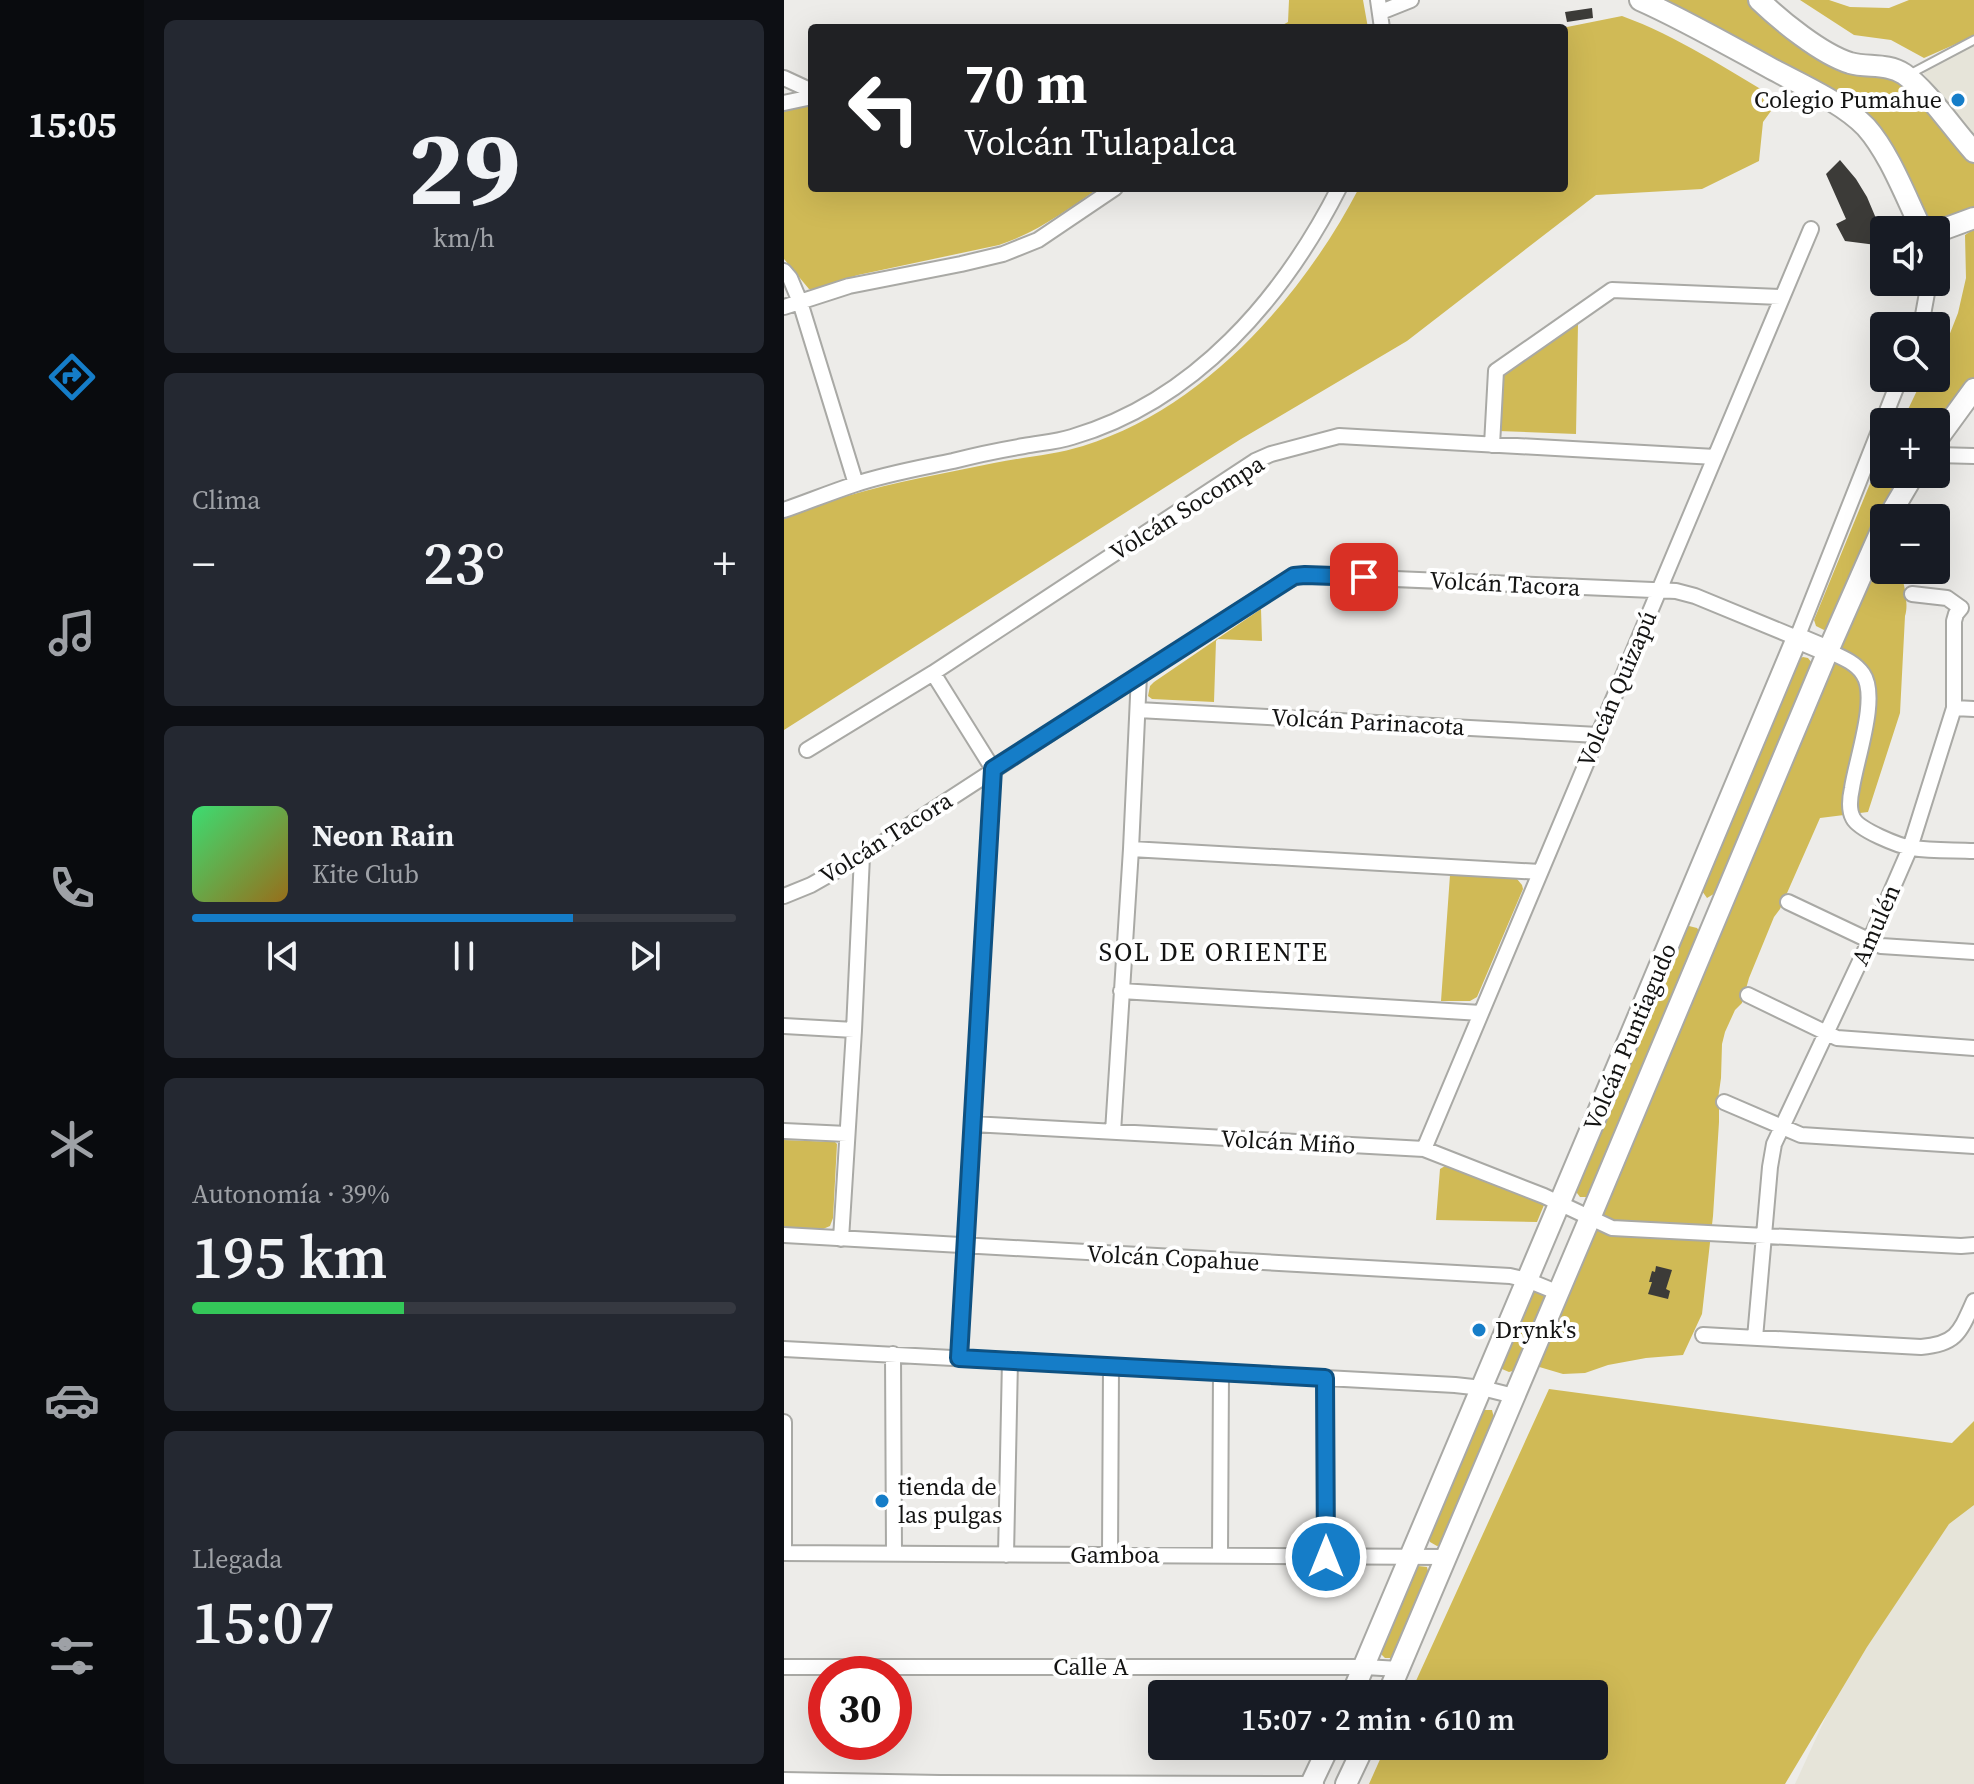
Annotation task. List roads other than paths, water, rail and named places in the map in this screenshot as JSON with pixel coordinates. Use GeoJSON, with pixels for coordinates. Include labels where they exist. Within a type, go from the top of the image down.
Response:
{"type":"FeatureCollection","features":[{"type":"Feature","properties":{"kind":"main road"},"geometry":{"type":"LineString","coordinates":[[1640,0],[1679,17],[1854,116],[1880,147],[1915,216]]}},
{"type":"Feature","properties":{"kind":"main road"},"geometry":{"type":"LineString","coordinates":[[1759,0],[1790,26],[1839,58],[1851,63],[1888,67],[1906,76],[1973,149]]}},
{"type":"Feature","properties":{"kind":"main road"},"geometry":{"type":"LineString","coordinates":[[1950,228],[1974,218]]}},
{"type":"Feature","properties":{"kind":"main road"},"geometry":{"type":"LineString","coordinates":[[1950,422],[1974,389]]}},
{"type":"Feature","properties":{"kind":"main road","name":"Volcán Puntiagudo"},"geometry":{"type":"LineString","coordinates":[[1394,1680],[1870,556]]}},
{"type":"Feature","properties":{"kind":"main road","name":"Volcán Tacora"},"geometry":{"type":"LineString","coordinates":[[1797,638],[1828,651]]}},
{"type":"Feature","properties":{"kind":"main road","name":"Volcán Puntiagudo"},"geometry":{"type":"LineString","coordinates":[[1359,1680],[1797,638]]}},
{"type":"Feature","properties":{"kind":"main road"},"geometry":{"type":"LineString","coordinates":[[1686,905],[1715,918]]}},
{"type":"Feature","properties":{"kind":"main road"},"geometry":{"type":"LineString","coordinates":[[1313,1784],[1323,1760]]}},
{"type":"Feature","properties":{"kind":"main road"},"geometry":{"type":"LineString","coordinates":[[1346,1784],[1357,1760]]}},
{"type":"Feature","properties":{"kind":"street"},"geometry":{"type":"LineString","coordinates":[[1380,6],[1411,0]]}},
{"type":"Feature","properties":{"kind":"street"},"geometry":{"type":"LineString","coordinates":[[784,78],[808,92]]}},
{"type":"Feature","properties":{"kind":"street"},"geometry":{"type":"LineString","coordinates":[[784,103],[808,95]]}},
{"type":"Feature","properties":{"kind":"street"},"geometry":{"type":"LineString","coordinates":[[784,307],[849,286],[1012,251],[1038,240],[1109,192]]}},
{"type":"Feature","properties":{"kind":"street"},"geometry":{"type":"LineString","coordinates":[[784,510],[856,484],[949,461],[1069,438],[1099,428],[1155,401],[1201,368],[1240,332],[1287,275],[1337,192]]}},
{"type":"Feature","properties":{"kind":"street","name":"Volcán Quizapú"},"geometry":{"type":"LineString","coordinates":[[1424,1149],[1811,229]]}},
{"type":"Feature","properties":{"kind":"street"},"geometry":{"type":"LineString","coordinates":[[784,271],[800,302],[856,484]]}},
{"type":"Feature","properties":{"kind":"street"},"geometry":{"type":"LineString","coordinates":[[1492,445],[1496,371],[1612,290],[1782,297]]}},
{"type":"Feature","properties":{"kind":"street","name":"Volcán Puntiagudo"},"geometry":{"type":"LineString","coordinates":[[1797,638],[1894,392]]}},
{"type":"Feature","properties":{"kind":"street","name":"Volcán Socompa"},"geometry":{"type":"LineString","coordinates":[[807,750],[933,673],[1271,454],[1339,436],[1715,457]]}},
{"type":"Feature","properties":{"kind":"street"},"geometry":{"type":"LineString","coordinates":[[1950,455],[1974,456]]}},
{"type":"Feature","properties":{"kind":"street","name":"Volcán Tacora"},"geometry":{"type":"LineString","coordinates":[[784,896],[811,885],[862,856],[1280,584],[1300,575],[1676,591],[1797,638]]}},
{"type":"Feature","properties":{"kind":"street"},"geometry":{"type":"LineString","coordinates":[[1912,594],[1947,598],[1968,605]]}},
{"type":"Feature","properties":{"kind":"street","name":"Amulén"},"geometry":{"type":"LineString","coordinates":[[1755,1338],[1774,1144],[1910,848],[1954,708],[1954,621],[1956,614],[1968,605]]}},
{"type":"Feature","properties":{"kind":"street"},"geometry":{"type":"LineString","coordinates":[[1828,651],[1856,666],[1869,688],[1868,712],[1853,777],[1851,815],[1867,831],[1910,848],[1974,851]]}},
{"type":"Feature","properties":{"kind":"street"},"geometry":{"type":"LineString","coordinates":[[933,673],[993,769],[959,1358]]}},
{"type":"Feature","properties":{"kind":"street"},"geometry":{"type":"LineString","coordinates":[[1113,1132],[1139,675]]}},
{"type":"Feature","properties":{"kind":"street"},"geometry":{"type":"LineString","coordinates":[[1954,708],[1974,709]]}},
{"type":"Feature","properties":{"kind":"street","name":"Volcán Parinacota"},"geometry":{"type":"LineString","coordinates":[[1138,710],[1598,735]]}},
{"type":"Feature","properties":{"kind":"street"},"geometry":{"type":"LineString","coordinates":[[1131,849],[1540,872]]}},
{"type":"Feature","properties":{"kind":"street"},"geometry":{"type":"LineString","coordinates":[[841,1239],[862,856]]}},
{"type":"Feature","properties":{"kind":"street"},"geometry":{"type":"LineString","coordinates":[[1788,902],[1881,946],[1974,952]]}},
{"type":"Feature","properties":{"kind":"street"},"geometry":{"type":"LineString","coordinates":[[1121,991],[1481,1013]]}},
{"type":"Feature","properties":{"kind":"street"},"geometry":{"type":"LineString","coordinates":[[1748,995],[1837,1038],[1974,1048]]}},
{"type":"Feature","properties":{"kind":"street"},"geometry":{"type":"LineString","coordinates":[[784,1026],[854,1030]]}},
{"type":"Feature","properties":{"kind":"street"},"geometry":{"type":"LineString","coordinates":[[1724,1102],[1801,1135],[1974,1146]]}},
{"type":"Feature","properties":{"kind":"street","name":"Volcán Miño"},"geometry":{"type":"LineString","coordinates":[[972,1124],[1424,1149],[1560,1203],[1604,1226],[1974,1245]]}},
{"type":"Feature","properties":{"kind":"street"},"geometry":{"type":"LineString","coordinates":[[784,1131],[847,1134]]}},
{"type":"Feature","properties":{"kind":"street","name":"Volcán Copahue"},"geometry":{"type":"LineString","coordinates":[[784,1235],[1494,1275],[1527,1280],[1559,1293]]}},
{"type":"Feature","properties":{"kind":"street"},"geometry":{"type":"LineString","coordinates":[[1703,1335],[1935,1346],[1956,1336],[1974,1301]]}},
{"type":"Feature","properties":{"kind":"street"},"geometry":{"type":"LineString","coordinates":[[784,1349],[1482,1388],[1514,1396]]}},
{"type":"Feature","properties":{"kind":"street"},"geometry":{"type":"LineString","coordinates":[[893,1354],[894,1554]]}},
{"type":"Feature","properties":{"kind":"street"},"geometry":{"type":"LineString","coordinates":[[1006,1555],[1010,1360]]}},
{"type":"Feature","properties":{"kind":"street"},"geometry":{"type":"LineString","coordinates":[[1110,1555],[1111,1366]]}},
{"type":"Feature","properties":{"kind":"street"},"geometry":{"type":"LineString","coordinates":[[1220,1556],[1221,1372]]}},
{"type":"Feature","properties":{"kind":"street"},"geometry":{"type":"LineString","coordinates":[[1325,1378],[1326,1557]]}},
{"type":"Feature","properties":{"kind":"street"},"geometry":{"type":"LineString","coordinates":[[784,1422],[784,1553]]}},
{"type":"Feature","properties":{"kind":"street","name":"Gamboa"},"geometry":{"type":"LineString","coordinates":[[784,1553],[1446,1557]]}},
{"type":"Feature","properties":{"kind":"street","name":"Calle A"},"geometry":{"type":"LineString","coordinates":[[784,1667],[1399,1669]]}},
{"type":"Feature","properties":{"kind":"street"},"geometry":{"type":"LineString","coordinates":[[784,1780],[1313,1784]]}},
{"type":"Feature","properties":{"kind":"lane"},"geometry":{"type":"LineString","coordinates":[[1906,76],[1974,40]]}},
{"type":"Feature","properties":{"kind":"place","name":"Colegio Pumahue"},"geometry":{"type":"Point","coordinates":[1958,100]}},
{"type":"Feature","properties":{"kind":"place","name":"Drynk's"},"geometry":{"type":"Point","coordinates":[1479,1330]}},
{"type":"Feature","properties":{"kind":"place","name":"tienda de las pulgas"},"geometry":{"type":"Point","coordinates":[882,1501]}},
{"type":"Feature","properties":{"kind":"district","name":"SOL DE ORIENTE"},"geometry":{"type":"Point","coordinates":[1214,952]}}]}
